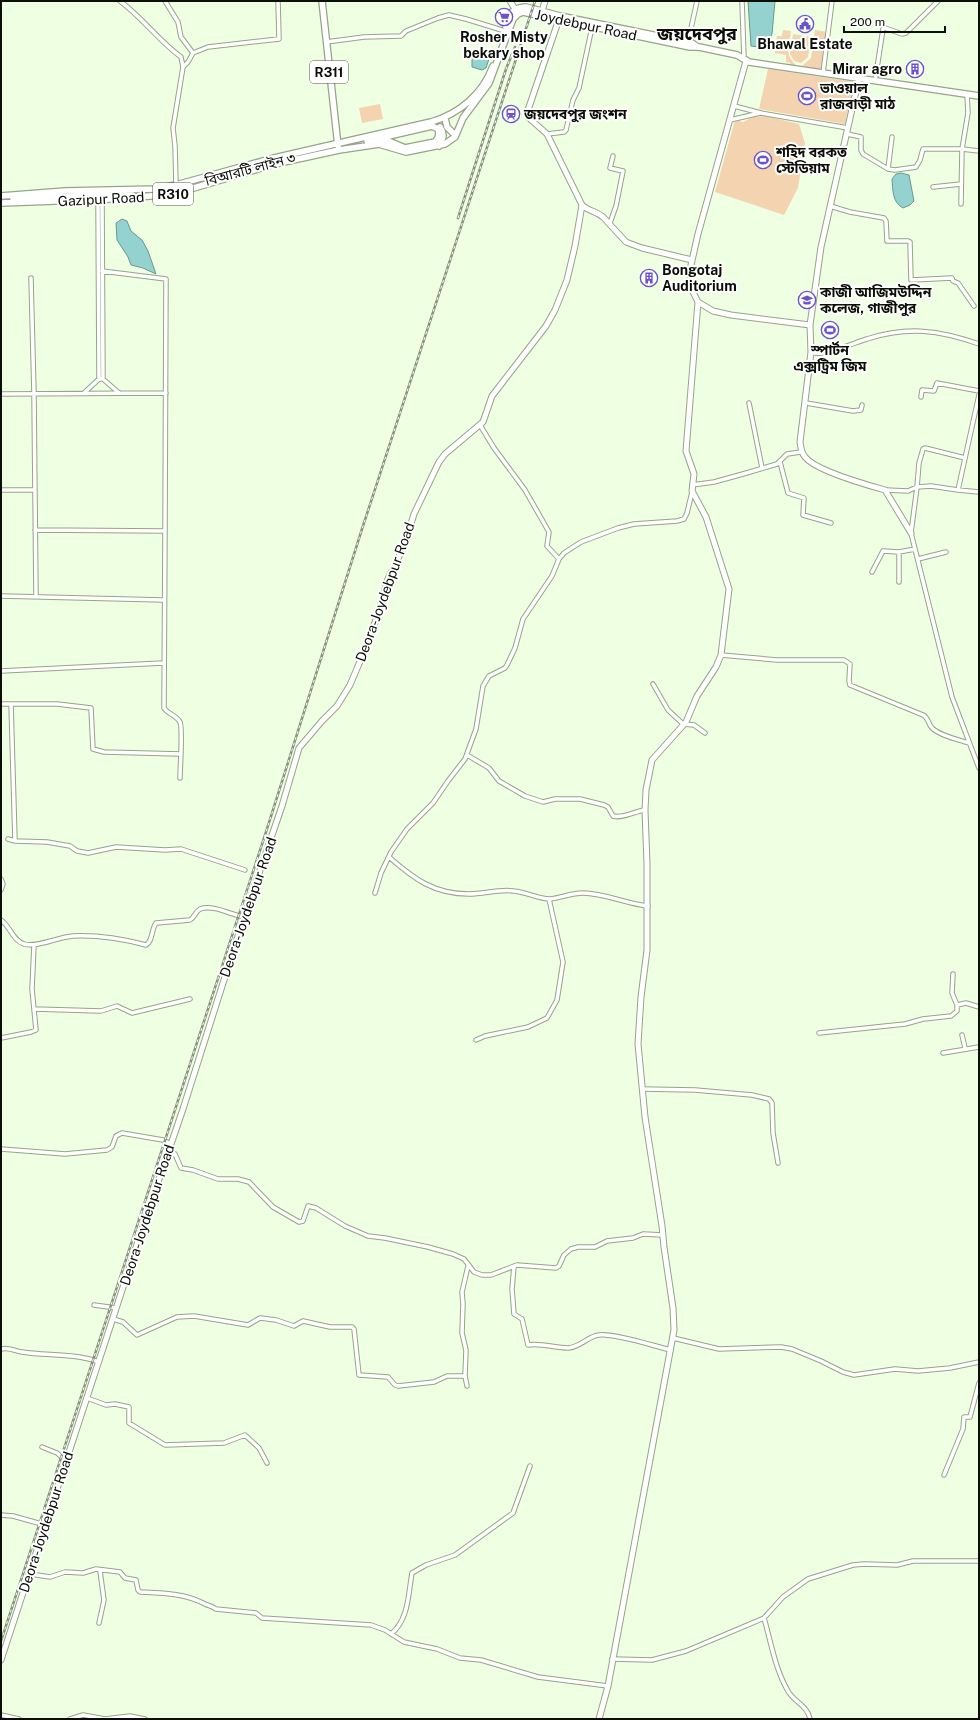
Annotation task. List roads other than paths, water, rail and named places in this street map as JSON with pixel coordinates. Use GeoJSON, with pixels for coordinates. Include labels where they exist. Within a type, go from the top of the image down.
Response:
{"type":"FeatureCollection","features":[{"type":"Feature","properties":{"kind":"main road","name":"R311"},"geometry":{"type":"LineString","coordinates":[[322,1],[325,42],[338,147]]}},
{"type":"Feature","properties":{"kind":"main road","name":"Joydebpur Road"},"geometry":{"type":"LineString","coordinates":[[338,147],[445,118],[457,112],[470,101],[491,72],[510,15],[515,9],[526,7],[542,11],[559,19],[592,27],[690,47],[699,47],[737,55],[745,59],[823,73],[979,96]]}},
{"type":"Feature","properties":{"kind":"main road","name":"Joydebpur Road"},"geometry":{"type":"LineString","coordinates":[[338,147],[379,144],[406,152],[439,146],[451,140],[463,118],[490,83],[513,19],[522,12],[688,42],[699,47]]}},
{"type":"Feature","properties":{"kind":"main road"},"geometry":{"type":"LineString","coordinates":[[445,118],[447,127],[453,133],[456,133]]}},
{"type":"Feature","properties":{"kind":"main road"},"geometry":{"type":"LineString","coordinates":[[431,122],[438,125],[443,131],[443,139],[439,146]]}},
{"type":"Feature","properties":{"kind":"main road","name":"বিআরটি লাইন ৩"},"geometry":{"type":"LineString","coordinates":[[1,202],[169,191],[252,167],[432,126],[438,129],[439,132],[439,136],[435,142],[409,148],[402,147],[386,140],[378,139]]}},
{"type":"Feature","properties":{"kind":"main road"},"geometry":{"type":"LineString","coordinates":[[401,133],[399,139],[402,147]]}},
{"type":"Feature","properties":{"kind":"main road","name":"Gazipur Road"},"geometry":{"type":"LineString","coordinates":[[1,196],[65,191],[157,189],[176,186],[274,158],[338,147]]}},
{"type":"Feature","properties":{"kind":"main road","name":"Gazipur Road"},"geometry":{"type":"LineString","coordinates":[[1,202],[100,200],[163,195],[180,192],[338,147]]}},
{"type":"Feature","properties":{"kind":"street"},"geometry":{"type":"LineString","coordinates":[[120,1],[135,12],[173,51],[181,57],[183,67],[172,128],[175,146],[176,186]]}},
{"type":"Feature","properties":{"kind":"street"},"geometry":{"type":"LineString","coordinates":[[165,1],[178,22],[181,37],[193,53]]}},
{"type":"Feature","properties":{"kind":"street"},"geometry":{"type":"LineString","coordinates":[[183,67],[193,53],[208,47],[279,39],[278,1]]}},
{"type":"Feature","properties":{"kind":"street"},"geometry":{"type":"LineString","coordinates":[[510,1],[515,9]]}},
{"type":"Feature","properties":{"kind":"street"},"geometry":{"type":"LineString","coordinates":[[542,11],[545,1]]}},
{"type":"Feature","properties":{"kind":"street"},"geometry":{"type":"LineString","coordinates":[[688,42],[697,1]]}},
{"type":"Feature","properties":{"kind":"street"},"geometry":{"type":"LineString","coordinates":[[375,892],[380,873],[407,829],[433,804],[467,755],[476,729],[483,686],[489,676],[505,668],[507,665],[515,648],[524,619],[552,576],[559,559],[564,553],[581,542],[618,528],[634,524],[677,521],[684,518],[687,512],[694,474],[686,451],[698,302],[690,286],[690,271],[745,59],[742,1]]}},
{"type":"Feature","properties":{"kind":"street"},"geometry":{"type":"LineString","coordinates":[[823,73],[832,1]]}},
{"type":"Feature","properties":{"kind":"street"},"geometry":{"type":"LineString","coordinates":[[875,81],[883,29],[885,28],[902,34],[906,33],[938,1]]}},
{"type":"Feature","properties":{"kind":"street"},"geometry":{"type":"LineString","coordinates":[[325,42],[364,37],[401,36],[406,31],[438,18],[449,16],[466,19],[505,31]]}},
{"type":"Feature","properties":{"kind":"street"},"geometry":{"type":"LineString","coordinates":[[559,19],[527,115],[547,134],[582,205],[598,213],[610,223],[620,237],[630,244],[692,260]]}},
{"type":"Feature","properties":{"kind":"street"},"geometry":{"type":"LineString","coordinates":[[547,134],[564,132],[566,130],[573,100],[579,88],[592,27]]}},
{"type":"Feature","properties":{"kind":"street"},"geometry":{"type":"LineString","coordinates":[[859,78],[821,247],[810,325],[811,352],[806,403],[800,442],[801,452],[805,458],[813,464],[858,482],[885,490],[908,491],[917,487],[931,486],[979,492]]}},
{"type":"Feature","properties":{"kind":"street"},"geometry":{"type":"LineString","coordinates":[[961,204],[962,149],[968,113],[967,94]]}},
{"type":"Feature","properties":{"kind":"street"},"geometry":{"type":"LineString","coordinates":[[734,106],[761,113],[848,128]]}},
{"type":"Feature","properties":{"kind":"street"},"geometry":{"type":"LineString","coordinates":[[730,120],[761,113]]}},
{"type":"Feature","properties":{"kind":"street"},"geometry":{"type":"LineString","coordinates":[[846,134],[861,137],[861,150],[863,154],[888,169],[895,170],[916,167],[923,149],[962,149],[979,151]]}},
{"type":"Feature","properties":{"kind":"street"},"geometry":{"type":"LineString","coordinates":[[888,169],[892,137]]}},
{"type":"Feature","properties":{"kind":"street"},"geometry":{"type":"LineString","coordinates":[[610,223],[616,206],[623,171],[610,168],[613,156]]}},
{"type":"Feature","properties":{"kind":"street"},"geometry":{"type":"LineString","coordinates":[[932,187],[961,184]]}},
{"type":"Feature","properties":{"kind":"street"},"geometry":{"type":"LineString","coordinates":[[84,393],[101,379],[102,271],[100,200]]}},
{"type":"Feature","properties":{"kind":"street"},"geometry":{"type":"LineString","coordinates":[[100,200],[101,379],[119,394]]}},
{"type":"Feature","properties":{"kind":"street","name":"Deora-Joydebpur Road"},"geometry":{"type":"LineString","coordinates":[[1,1660],[244,917],[282,806],[299,748],[337,706],[350,685],[370,637],[387,581],[404,546],[414,514],[439,462],[467,434],[480,425],[486,416],[492,396],[546,326],[558,303],[571,266],[582,205]]}},
{"type":"Feature","properties":{"kind":"street"},"geometry":{"type":"LineString","coordinates":[[830,206],[850,212],[884,218],[886,220],[887,241],[910,242],[911,280],[952,278],[955,283],[958,283],[974,306]]}},
{"type":"Feature","properties":{"kind":"street"},"geometry":{"type":"LineString","coordinates":[[102,271],[166,279],[166,531],[163,663],[164,708],[180,722],[182,728],[180,778]]}},
{"type":"Feature","properties":{"kind":"street"},"geometry":{"type":"LineString","coordinates":[[31,278],[36,596]]}},
{"type":"Feature","properties":{"kind":"street"},"geometry":{"type":"LineString","coordinates":[[698,302],[713,311],[731,315],[810,325]]}},
{"type":"Feature","properties":{"kind":"street"},"geometry":{"type":"LineString","coordinates":[[811,352],[816,354],[825,353],[881,334],[912,330],[937,332],[979,344]]}},
{"type":"Feature","properties":{"kind":"street"},"geometry":{"type":"LineString","coordinates":[[921,397],[923,389],[934,391],[937,383],[979,392]]}},
{"type":"Feature","properties":{"kind":"street"},"geometry":{"type":"LineString","coordinates":[[1,394],[166,393]]}},
{"type":"Feature","properties":{"kind":"street"},"geometry":{"type":"LineString","coordinates":[[958,490],[979,395]]}},
{"type":"Feature","properties":{"kind":"street"},"geometry":{"type":"LineString","coordinates":[[749,403],[762,468]]}},
{"type":"Feature","properties":{"kind":"street"},"geometry":{"type":"LineString","coordinates":[[806,403],[853,411],[860,410],[862,405]]}},
{"type":"Feature","properties":{"kind":"street"},"geometry":{"type":"LineString","coordinates":[[480,425],[494,448],[525,490],[549,532],[547,546],[559,559]]}},
{"type":"Feature","properties":{"kind":"street"},"geometry":{"type":"LineString","coordinates":[[911,533],[919,463],[923,449],[925,448],[965,458]]}},
{"type":"Feature","properties":{"kind":"street"},"geometry":{"type":"LineString","coordinates":[[692,485],[714,482],[762,468],[780,462],[787,454],[801,452]]}},
{"type":"Feature","properties":{"kind":"street"},"geometry":{"type":"LineString","coordinates":[[780,462],[788,493],[804,498],[803,515],[831,523]]}},
{"type":"Feature","properties":{"kind":"street"},"geometry":{"type":"LineString","coordinates":[[1,490],[34,490]]}},
{"type":"Feature","properties":{"kind":"street"},"geometry":{"type":"LineString","coordinates":[[885,490],[911,533],[952,697],[979,768]]}},
{"type":"Feature","properties":{"kind":"street"},"geometry":{"type":"LineString","coordinates":[[599,1719],[608,1686],[674,1330],[673,1308],[642,1089],[638,1044],[639,1016],[647,950],[648,906],[645,810],[648,776],[652,760],[690,716],[697,696],[716,667],[721,655],[729,589],[706,517],[692,491]]}},
{"type":"Feature","properties":{"kind":"street"},"geometry":{"type":"LineString","coordinates":[[35,530],[166,531]]}},
{"type":"Feature","properties":{"kind":"street"},"geometry":{"type":"LineString","coordinates":[[872,572],[882,551],[899,552],[916,549]]}},
{"type":"Feature","properties":{"kind":"street"},"geometry":{"type":"LineString","coordinates":[[899,552],[899,582]]}},
{"type":"Feature","properties":{"kind":"street"},"geometry":{"type":"LineString","coordinates":[[918,559],[946,552]]}},
{"type":"Feature","properties":{"kind":"street"},"geometry":{"type":"LineString","coordinates":[[1,596],[164,600]]}},
{"type":"Feature","properties":{"kind":"street"},"geometry":{"type":"LineString","coordinates":[[721,655],[777,660],[844,660],[850,664],[850,684],[923,715],[927,717],[933,729],[945,736],[969,743]]}},
{"type":"Feature","properties":{"kind":"street"},"geometry":{"type":"LineString","coordinates":[[1,671],[163,663]]}},
{"type":"Feature","properties":{"kind":"street"},"geometry":{"type":"LineString","coordinates":[[653,684],[668,710],[683,724],[694,725],[705,733]]}},
{"type":"Feature","properties":{"kind":"street"},"geometry":{"type":"LineString","coordinates":[[1,704],[57,704],[91,708],[93,749],[104,752],[180,754]]}},
{"type":"Feature","properties":{"kind":"street"},"geometry":{"type":"LineString","coordinates":[[11,704],[15,840]]}},
{"type":"Feature","properties":{"kind":"street"},"geometry":{"type":"LineString","coordinates":[[467,755],[489,768],[499,781],[525,796],[543,802],[555,799],[580,799],[604,805],[608,807],[613,816],[619,817],[645,810]]}},
{"type":"Feature","properties":{"kind":"street"},"geometry":{"type":"LineString","coordinates":[[8,839],[47,842],[70,846],[77,851],[88,853],[116,847],[165,850],[181,849],[245,870]]}},
{"type":"Feature","properties":{"kind":"street"},"geometry":{"type":"LineString","coordinates":[[389,857],[408,874],[432,888],[469,894],[498,890],[515,891],[549,899],[583,893],[610,896],[635,905],[648,906]]}},
{"type":"Feature","properties":{"kind":"street"},"geometry":{"type":"LineString","coordinates":[[1,879],[3,884],[1,890]]}},
{"type":"Feature","properties":{"kind":"street"},"geometry":{"type":"LineString","coordinates":[[476,1040],[485,1036],[528,1027],[547,1018],[557,1000],[563,962],[549,899]]}},
{"type":"Feature","properties":{"kind":"street"},"geometry":{"type":"LineString","coordinates":[[1,920],[22,944],[34,945],[48,940],[72,936],[106,938],[146,945],[150,942],[156,923],[190,920],[198,910],[204,908],[216,909],[244,917]]}},
{"type":"Feature","properties":{"kind":"street"},"geometry":{"type":"LineString","coordinates":[[1,1038],[36,1030],[32,989],[34,945]]}},
{"type":"Feature","properties":{"kind":"street"},"geometry":{"type":"LineString","coordinates":[[819,1033],[905,1024],[923,1019],[951,1016],[957,1011],[952,993],[953,974]]}},
{"type":"Feature","properties":{"kind":"street"},"geometry":{"type":"LineString","coordinates":[[34,1009],[101,1010],[118,1006],[132,1013],[190,999]]}},
{"type":"Feature","properties":{"kind":"street"},"geometry":{"type":"LineString","coordinates":[[956,1005],[966,1003],[979,1007]]}},
{"type":"Feature","properties":{"kind":"street"},"geometry":{"type":"LineString","coordinates":[[962,1035],[965,1048]]}},
{"type":"Feature","properties":{"kind":"street"},"geometry":{"type":"LineString","coordinates":[[943,1053],[965,1048],[979,1047]]}},
{"type":"Feature","properties":{"kind":"street"},"geometry":{"type":"LineString","coordinates":[[642,1089],[709,1091],[761,1096],[769,1099],[772,1103],[778,1163]]}},
{"type":"Feature","properties":{"kind":"street"},"geometry":{"type":"LineString","coordinates":[[1,1149],[65,1154],[107,1150],[112,1147],[116,1136],[122,1133],[163,1140],[171,1144]]}},
{"type":"Feature","properties":{"kind":"street"},"geometry":{"type":"LineString","coordinates":[[168,1152],[175,1154],[181,1168],[193,1170],[218,1179],[238,1179],[249,1182],[273,1207],[299,1222],[303,1221],[308,1206],[310,1206],[368,1236],[386,1238],[453,1254],[464,1259],[474,1272],[482,1275],[491,1275],[514,1266],[556,1268],[559,1266],[564,1255],[571,1249],[578,1247],[595,1247],[607,1241],[633,1238],[643,1234],[663,1235]]}},
{"type":"Feature","properties":{"kind":"street"},"geometry":{"type":"LineString","coordinates":[[467,1386],[465,1376],[466,1350],[462,1333],[462,1292],[468,1266]]}},
{"type":"Feature","properties":{"kind":"street"},"geometry":{"type":"LineString","coordinates":[[514,1266],[512,1289],[514,1314],[522,1319],[528,1345],[535,1344],[568,1348],[601,1334],[624,1338],[671,1350]]}},
{"type":"Feature","properties":{"kind":"street"},"geometry":{"type":"LineString","coordinates":[[94,1305],[116,1308]]}},
{"type":"Feature","properties":{"kind":"street"},"geometry":{"type":"LineString","coordinates":[[113,1319],[123,1322],[137,1335],[176,1317],[196,1316],[248,1325],[260,1318],[276,1320],[294,1326],[303,1321],[330,1327],[353,1328],[359,1375],[388,1377],[395,1386],[434,1382],[447,1376],[465,1376]]}},
{"type":"Feature","properties":{"kind":"street"},"geometry":{"type":"LineString","coordinates":[[673,1338],[719,1349],[786,1348],[821,1361],[843,1372],[854,1375],[895,1369],[918,1371],[950,1368],[979,1362]]}},
{"type":"Feature","properties":{"kind":"street"},"geometry":{"type":"LineString","coordinates":[[1,1349],[9,1348],[21,1352],[92,1359],[99,1362]]}},
{"type":"Feature","properties":{"kind":"street"},"geometry":{"type":"LineString","coordinates":[[944,1475],[963,1429],[964,1417],[970,1417],[979,1383]]}},
{"type":"Feature","properties":{"kind":"street"},"geometry":{"type":"LineString","coordinates":[[87,1398],[106,1405],[115,1404],[129,1407],[128,1423],[164,1445],[224,1443],[245,1435],[259,1448],[268,1463]]}},
{"type":"Feature","properties":{"kind":"street"},"geometry":{"type":"LineString","coordinates":[[42,1447],[57,1453],[66,1460]]}},
{"type":"Feature","properties":{"kind":"street"},"geometry":{"type":"LineString","coordinates":[[391,1634],[403,1621],[412,1574],[426,1565],[455,1555],[513,1514],[530,1466]]}},
{"type":"Feature","properties":{"kind":"street"},"geometry":{"type":"LineString","coordinates":[[1,1515],[13,1516],[45,1525]]}},
{"type":"Feature","properties":{"kind":"street"},"geometry":{"type":"LineString","coordinates":[[612,1659],[652,1660],[686,1651],[764,1618],[783,1597],[808,1580],[821,1574],[853,1565],[897,1565],[913,1561],[979,1562]]}},
{"type":"Feature","properties":{"kind":"street"},"geometry":{"type":"LineString","coordinates":[[30,1574],[50,1578],[66,1572],[79,1573],[93,1569],[120,1572],[125,1578],[134,1579],[140,1592],[171,1594],[195,1598],[213,1606],[216,1609],[256,1613],[262,1618],[372,1625],[385,1630],[404,1642],[412,1645],[437,1649],[460,1658],[481,1660],[538,1677],[608,1686]]}},
{"type":"Feature","properties":{"kind":"street"},"geometry":{"type":"LineString","coordinates":[[99,1623],[104,1600],[100,1570]]}},
{"type":"Feature","properties":{"kind":"street"},"geometry":{"type":"LineString","coordinates":[[764,1618],[780,1674],[788,1691],[796,1702],[803,1706],[810,1715],[810,1719]]}},
{"type":"Feature","properties":{"kind":"street"},"geometry":{"type":"LineString","coordinates":[[1,1715],[19,1719]]}},
{"type":"Feature","properties":{"kind":"street"},"geometry":{"type":"LineString","coordinates":[[70,1719],[83,1715],[105,1719],[130,1716],[145,1719]]}},
{"type":"Feature","properties":{"kind":"water"},"geometry":{"type":"Polygon","coordinates":[[[748,1],[775,1],[772,34],[766,48],[751,46],[748,1]]]}},
{"type":"Feature","properties":{"kind":"water"},"geometry":{"type":"Polygon","coordinates":[[[476,50],[481,50],[490,56],[486,68],[482,70],[472,67],[472,60],[476,50]]]}},
{"type":"Feature","properties":{"kind":"water"},"geometry":{"type":"Polygon","coordinates":[[[901,173],[909,175],[914,201],[910,205],[903,208],[895,199],[892,179],[896,174],[901,173]]]}},
{"type":"Feature","properties":{"kind":"water"},"geometry":{"type":"Polygon","coordinates":[[[122,219],[127,221],[131,231],[142,240],[148,251],[156,274],[143,268],[131,265],[128,257],[117,240],[116,223],[122,219]]]}},
{"type":"Feature","properties":{"kind":"railway"},"geometry":{"type":"LineString","coordinates":[[1,1641],[266,832],[362,529],[535,1]]}},
{"type":"Feature","properties":{"kind":"railway"},"geometry":{"type":"LineString","coordinates":[[458,218],[506,69],[515,47]]}},
{"type":"Feature","properties":{"kind":"place","name":"Rosher Misty bekary shop"},"geometry":{"type":"Point","coordinates":[504,17]}},
{"type":"Feature","properties":{"kind":"place","name":"Bhawal Estate"},"geometry":{"type":"Point","coordinates":[805,24]}},
{"type":"Feature","properties":{"kind":"place","name":"Mirar agro"},"geometry":{"type":"Point","coordinates":[915,69]}},
{"type":"Feature","properties":{"kind":"place","name":"ভাওয়াল রাজবাড়ী মাঠ"},"geometry":{"type":"Point","coordinates":[807,96]}},
{"type":"Feature","properties":{"kind":"place","name":"জয়দেবপুর জংশন"},"geometry":{"type":"Point","coordinates":[511,114]}},
{"type":"Feature","properties":{"kind":"place","name":"শহিদ বরকত স্টেডিয়াম"},"geometry":{"type":"Point","coordinates":[763,160]}},
{"type":"Feature","properties":{"kind":"place","name":"Bongotaj Auditorium"},"geometry":{"type":"Point","coordinates":[649,278]}},
{"type":"Feature","properties":{"kind":"place","name":"কাজী আজিমউদ্দিন কলেজ, গাজীপুর"},"geometry":{"type":"Point","coordinates":[807,300]}},
{"type":"Feature","properties":{"kind":"place","name":"স্পার্টন এক্সট্রিম জিম"},"geometry":{"type":"Point","coordinates":[830,330]}},
{"type":"Feature","properties":{"kind":"district","name":"জয়দেবপুর"},"geometry":{"type":"Point","coordinates":[697,34]}}]}
